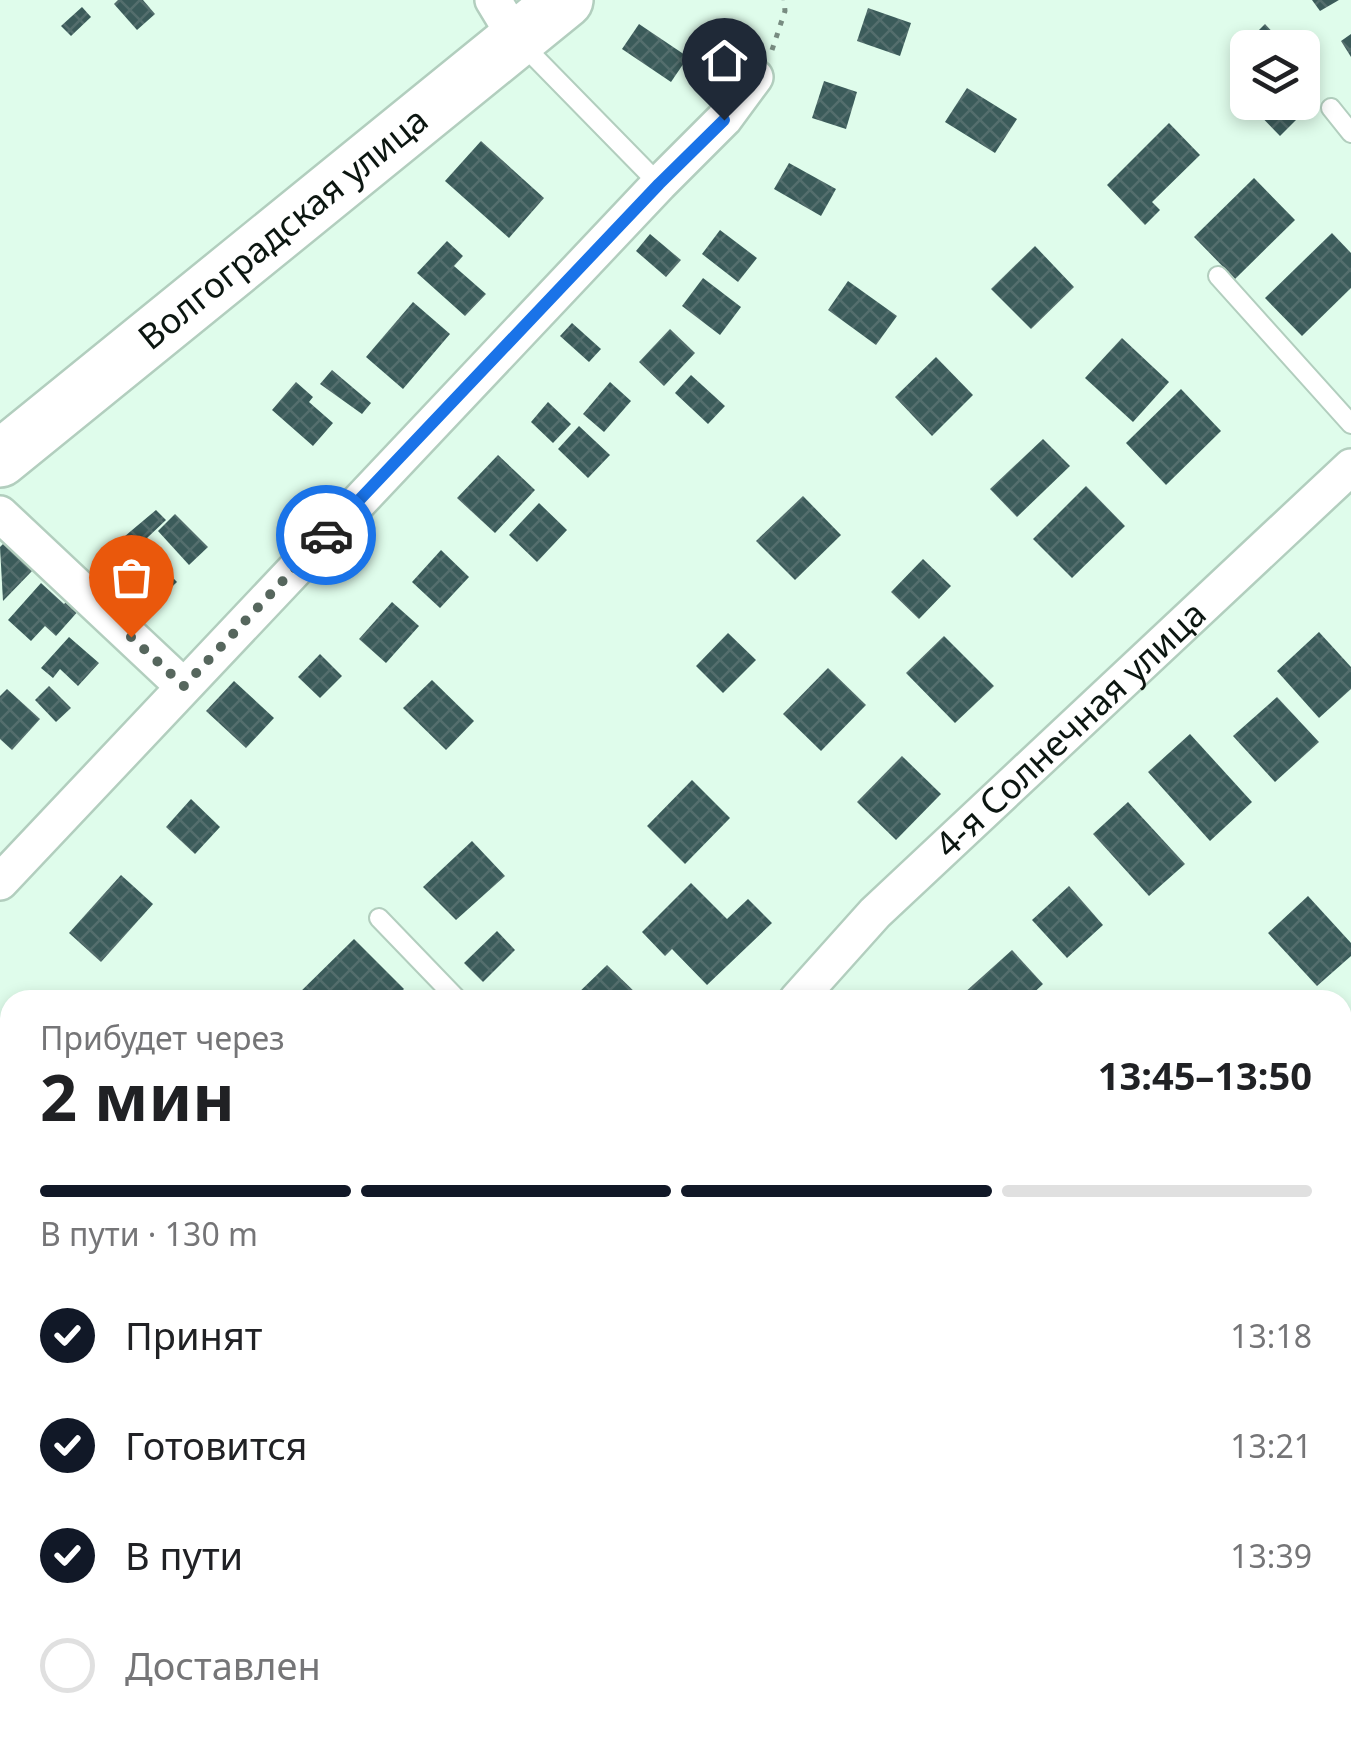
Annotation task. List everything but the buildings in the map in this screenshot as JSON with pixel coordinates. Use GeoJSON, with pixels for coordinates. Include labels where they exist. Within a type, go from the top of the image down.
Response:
{"type":"FeatureCollection","features":[{"type":"Feature","properties":{"kind":"main road","name":"Волгоградская улица"},"geometry":{"type":"LineString","coordinates":[[0,459],[504,19],[565,0]]}},
{"type":"Feature","properties":{"kind":"street"},"geometry":{"type":"LineString","coordinates":[[0,882],[659,184],[724,120],[755,78]]}},
{"type":"Feature","properties":{"kind":"street","name":"4-я Солнечная улица"},"geometry":{"type":"LineString","coordinates":[[806,990],[875,913],[1351,467]]}},
{"type":"Feature","properties":{"kind":"street"},"geometry":{"type":"LineString","coordinates":[[0,514],[184,686]]}},
{"type":"Feature","properties":{"kind":"lane"},"geometry":{"type":"LineString","coordinates":[[504,19],[659,184]]}},
{"type":"Feature","properties":{"kind":"lane"},"geometry":{"type":"LineString","coordinates":[[1331,108],[1351,133]]}},
{"type":"Feature","properties":{"kind":"lane"},"geometry":{"type":"LineString","coordinates":[[1218,276],[1351,424]]}},
{"type":"Feature","properties":{"kind":"lane"},"geometry":{"type":"LineString","coordinates":[[378,918],[448,990]]}},
{"type":"Feature","properties":{"kind":"path"},"geometry":{"type":"LineString","coordinates":[[755,78],[776,43],[784,0]]}},
{"type":"Feature","properties":{"kind":"way so far"},"geometry":{"type":"LineString","coordinates":[[131,637],[184,686],[326,535]]}},
{"type":"Feature","properties":{"kind":"route"},"geometry":{"type":"LineString","coordinates":[[326,535],[724,120]]}}]}
